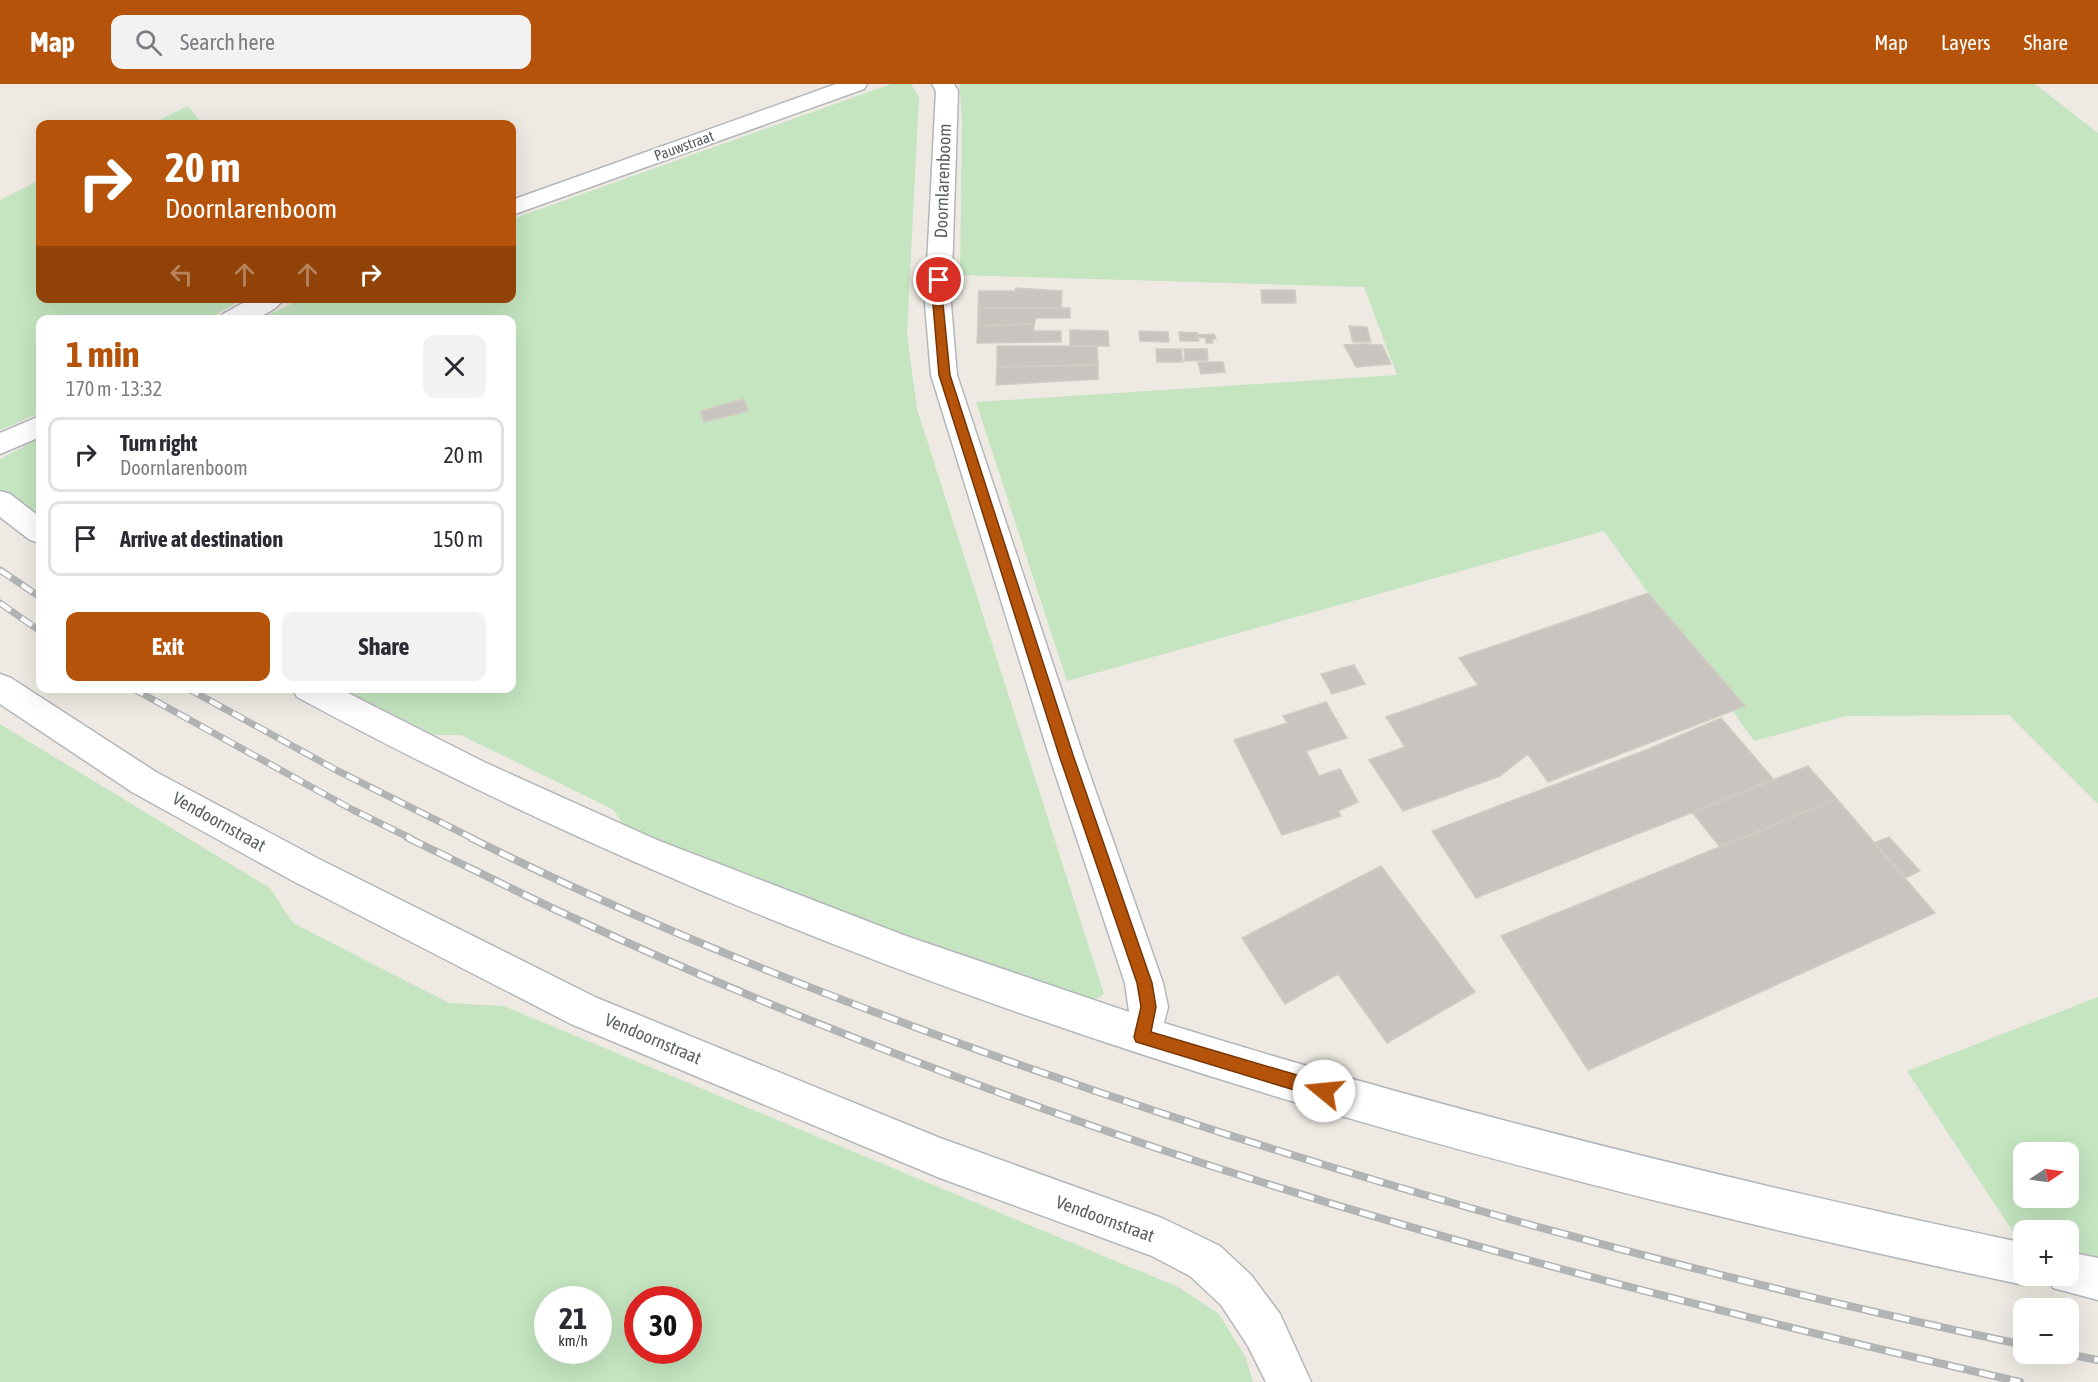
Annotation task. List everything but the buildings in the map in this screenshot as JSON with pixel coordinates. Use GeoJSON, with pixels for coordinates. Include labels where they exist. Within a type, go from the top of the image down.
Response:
{"type":"FeatureCollection","features":[{"type":"Feature","properties":{"kind":"street","name":"Pauwstraat"},"geometry":{"type":"LineString","coordinates":[[516,207],[856,84]]}},
{"type":"Feature","properties":{"kind":"street","name":"Doornlarenboom"},"geometry":{"type":"LineString","coordinates":[[943,84],[947,91],[938,304],[944,375],[1066,755],[1144,983],[1149,1007],[1142,1037]]}},
{"type":"Feature","properties":{"kind":"street"},"geometry":{"type":"LineString","coordinates":[[241,315],[263,303]]}},
{"type":"Feature","properties":{"kind":"street"},"geometry":{"type":"LineString","coordinates":[[0,444],[36,428]]}},
{"type":"Feature","properties":{"kind":"street"},"geometry":{"type":"LineString","coordinates":[[0,502],[36,529]]}},
{"type":"Feature","properties":{"kind":"street","name":"Vendoornstraat"},"geometry":{"type":"LineString","coordinates":[[0,687],[144,782],[304,869],[584,1011],[940,1158],[1162,1239],[1205,1261],[1236,1290],[1264,1330],[1289,1382]]}},
{"type":"Feature","properties":{"kind":"street"},"geometry":{"type":"LineString","coordinates":[[317,693],[409,744],[622,842],[863,939],[1142,1037],[1506,1145],[1848,1228],[2013,1262]]}},
{"type":"Feature","properties":{"kind":"street"},"geometry":{"type":"LineString","coordinates":[[2079,1276],[2098,1280]]}},
{"type":"Feature","properties":{"kind":"green space"},"geometry":{"type":"Polygon","coordinates":[[[891,84],[911,84],[919,97],[907,333],[917,409],[1104,994],[1088,1005],[627,832],[614,810],[461,735],[418,735],[338,693],[516,693],[516,315],[268,315],[294,303],[516,303],[516,218],[891,84]]]}},
{"type":"Feature","properties":{"kind":"green space"},"geometry":{"type":"Polygon","coordinates":[[[959,84],[2035,84],[2098,133],[2098,804],[2009,715],[1846,716],[1754,741],[1604,531],[1067,681],[976,402],[1397,375],[1364,287],[960,275],[962,117],[959,84]]]}},
{"type":"Feature","properties":{"kind":"green space"},"geometry":{"type":"Polygon","coordinates":[[[188,106],[200,120],[159,120],[188,106]]]}},
{"type":"Feature","properties":{"kind":"green space"},"geometry":{"type":"Polygon","coordinates":[[[36,182],[36,303],[236,303],[215,315],[36,315],[36,415],[0,430],[0,200],[36,182]]]}},
{"type":"Feature","properties":{"kind":"green space"},"geometry":{"type":"Polygon","coordinates":[[[36,440],[36,516],[0,494],[0,459],[36,440]]]}},
{"type":"Feature","properties":{"kind":"green space"},"geometry":{"type":"Polygon","coordinates":[[[0,724],[270,888],[293,923],[449,1003],[504,1006],[1178,1287],[1219,1314],[1246,1358],[1253,1382],[0,1382],[0,724]]]}},
{"type":"Feature","properties":{"kind":"green space"},"geometry":{"type":"Polygon","coordinates":[[[2098,997],[2098,1263],[2079,1260],[2079,1220],[2013,1220],[2013,1232],[1907,1071],[2098,997]]]}},
{"type":"Feature","properties":{"kind":"railway"},"geometry":{"type":"LineString","coordinates":[[0,570],[36,594]]}},
{"type":"Feature","properties":{"kind":"railway"},"geometry":{"type":"LineString","coordinates":[[0,603],[36,628]]}},
{"type":"Feature","properties":{"kind":"railway"},"geometry":{"type":"LineString","coordinates":[[141,693],[353,810],[412,839]]}},
{"type":"Feature","properties":{"kind":"railway"},"geometry":{"type":"LineString","coordinates":[[196,693],[338,771],[474,839]]}},
{"type":"Feature","properties":{"kind":"railway"},"geometry":{"type":"LineString","coordinates":[[408,838],[578,920],[751,996],[928,1066],[1166,1151],[1286,1190],[1529,1260],[1651,1293],[2020,1382]]}},
{"type":"Feature","properties":{"kind":"railway"},"geometry":{"type":"LineString","coordinates":[[471,838],[612,905],[756,966],[976,1049],[1169,1116],[1411,1191],[1532,1225],[1777,1289],[2013,1343]]}},
{"type":"Feature","properties":{"kind":"railway"},"geometry":{"type":"LineString","coordinates":[[2079,1356],[2098,1360]]}},
{"type":"Feature","properties":{"kind":"route"},"geometry":{"type":"LineString","coordinates":[[939,280],[938,304],[944,375],[1066,755],[1144,983],[1149,1007],[1142,1037],[1324,1091]]}}]}
